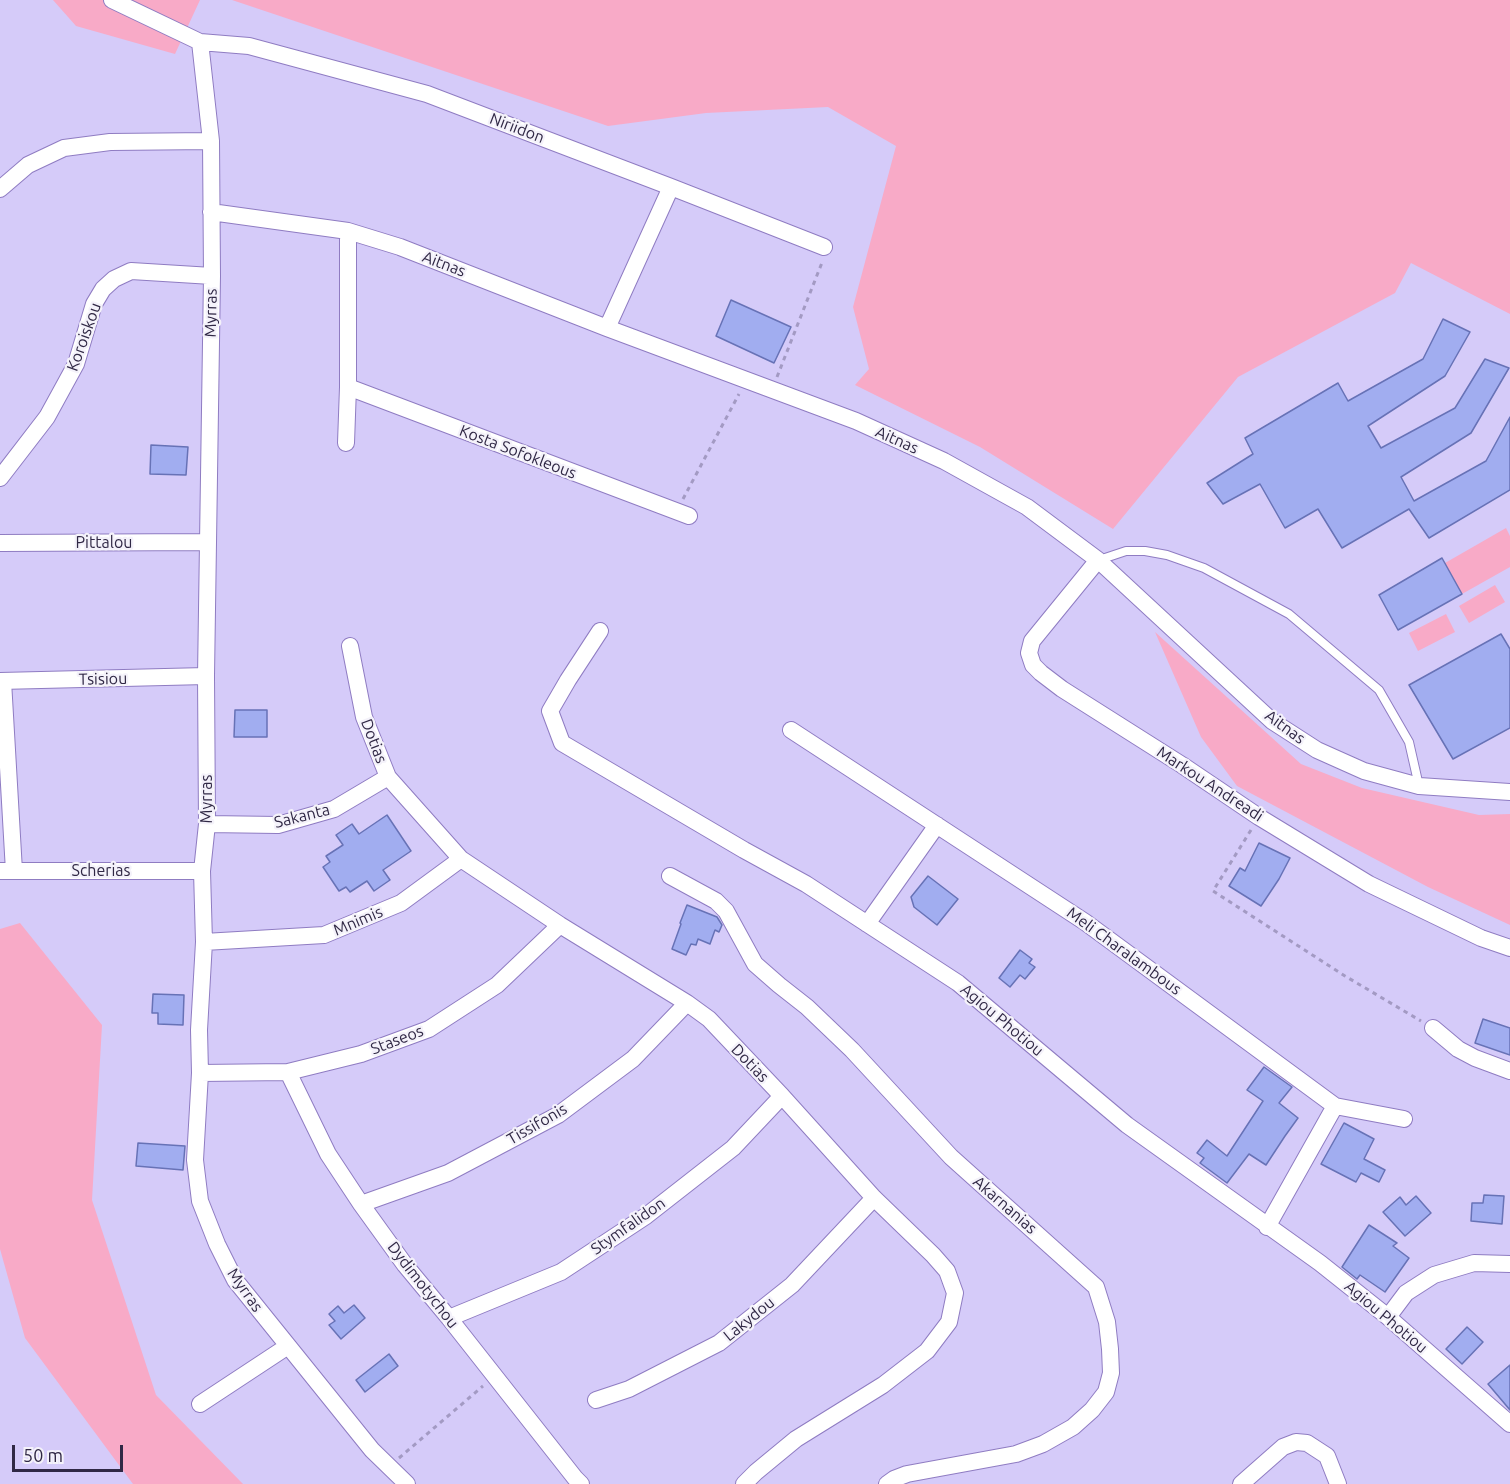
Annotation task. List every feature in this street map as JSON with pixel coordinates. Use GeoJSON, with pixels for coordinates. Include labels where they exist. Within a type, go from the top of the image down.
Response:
{"type":"FeatureCollection","features":[{"type":"Feature","properties":{"kind":"street"},"geometry":{"type":"LineString","coordinates":[[112,0],[200,42]]}},
{"type":"Feature","properties":{"kind":"street","name":"Myrras"},"geometry":{"type":"LineString","coordinates":[[200,42],[211,141],[212,276],[207,542],[207,824],[202,871],[204,942],[195,1160],[200,1201],[217,1244],[235,1280],[372,1450],[407,1484]]}},
{"type":"Feature","properties":{"kind":"street","name":"Niriidon"},"geometry":{"type":"LineString","coordinates":[[200,42],[249,46],[427,94],[824,247]]}},
{"type":"Feature","properties":{"kind":"street"},"geometry":{"type":"LineString","coordinates":[[0,189],[28,165],[64,148],[110,142],[211,141]]}},
{"type":"Feature","properties":{"kind":"street"},"geometry":{"type":"LineString","coordinates":[[607,328],[671,187]]}},
{"type":"Feature","properties":{"kind":"street","name":"Aitnas"},"geometry":{"type":"LineString","coordinates":[[211,212],[348,231],[400,247],[607,328],[856,421],[944,461],[1027,507],[1098,561],[1272,720],[1317,750],[1364,771],[1419,786],[1510,792]]}},
{"type":"Feature","properties":{"kind":"street"},"geometry":{"type":"LineString","coordinates":[[346,443],[348,231]]}},
{"type":"Feature","properties":{"kind":"street","name":"Koroiskou"},"geometry":{"type":"LineString","coordinates":[[0,478],[47,417],[76,364],[94,303],[103,289],[114,279],[132,272],[212,276]]}},
{"type":"Feature","properties":{"kind":"street","name":"Kosta Sofokleous"},"geometry":{"type":"LineString","coordinates":[[348,387],[682,514]]}},
{"type":"Feature","properties":{"kind":"street","name":"Pittalou"},"geometry":{"type":"LineString","coordinates":[[0,543],[207,542]]}},
{"type":"Feature","properties":{"kind":"street","name":"Markou Andreadi"},"geometry":{"type":"LineString","coordinates":[[1098,561],[1032,641],[1029,653],[1033,665],[1041,673],[1259,817],[1369,884],[1481,938],[1510,948]]}},
{"type":"Feature","properties":{"kind":"street","name":"Agiou Photiou"},"geometry":{"type":"LineString","coordinates":[[600,631],[550,711],[562,743],[806,884],[958,983],[1127,1125],[1320,1263],[1389,1317],[1510,1424]]}},
{"type":"Feature","properties":{"kind":"street","name":"Dotias"},"geometry":{"type":"LineString","coordinates":[[350,646],[364,717],[388,777],[461,859],[709,1019],[874,1198],[947,1271],[955,1293],[949,1323],[927,1351],[884,1385],[796,1439],[744,1484]]}},
{"type":"Feature","properties":{"kind":"street","name":"Tsisiou"},"geometry":{"type":"LineString","coordinates":[[1,681],[206,676]]}},
{"type":"Feature","properties":{"kind":"street"},"geometry":{"type":"LineString","coordinates":[[1,681],[7,871]]}},
{"type":"Feature","properties":{"kind":"street","name":"Meli Charalambous"},"geometry":{"type":"LineString","coordinates":[[791,730],[1085,921],[1335,1106]]}},
{"type":"Feature","properties":{"kind":"street","name":"Sakanta"},"geometry":{"type":"LineString","coordinates":[[207,824],[278,825],[334,810],[388,777]]}},
{"type":"Feature","properties":{"kind":"street"},"geometry":{"type":"LineString","coordinates":[[867,924],[937,825]]}},
{"type":"Feature","properties":{"kind":"street","name":"Mnimis"},"geometry":{"type":"LineString","coordinates":[[204,942],[324,935],[401,903],[461,859]]}},
{"type":"Feature","properties":{"kind":"street","name":"Scherias"},"geometry":{"type":"LineString","coordinates":[[7,871],[202,871]]}},
{"type":"Feature","properties":{"kind":"street","name":"Akarnanias"},"geometry":{"type":"LineString","coordinates":[[670,876],[716,901],[726,911],[755,964],[807,1007],[852,1050],[951,1157],[1096,1287],[1107,1322],[1111,1373],[1106,1392],[1092,1410],[1073,1427],[1043,1444],[1016,1454],[907,1474],[887,1484]]}},
{"type":"Feature","properties":{"kind":"street","name":"Staseos"},"geometry":{"type":"LineString","coordinates":[[200,1073],[288,1072],[361,1054],[429,1029],[497,985],[560,925]]}},
{"type":"Feature","properties":{"kind":"street","name":"Tissifonis"},"geometry":{"type":"LineString","coordinates":[[361,1204],[447,1173],[558,1114],[633,1059],[687,1003]]}},
{"type":"Feature","properties":{"kind":"street"},"geometry":{"type":"LineString","coordinates":[[1433,1028],[1458,1049],[1510,1071]]}},
{"type":"Feature","properties":{"kind":"street","name":"Dydimotychou"},"geometry":{"type":"LineString","coordinates":[[288,1072],[328,1154],[361,1204],[405,1265],[581,1484]]}},
{"type":"Feature","properties":{"kind":"street","name":"Stymfalidon"},"geometry":{"type":"LineString","coordinates":[[449,1318],[561,1272],[646,1216],[733,1148],[782,1096]]}},
{"type":"Feature","properties":{"kind":"street"},"geometry":{"type":"LineString","coordinates":[[1267,1227],[1335,1106],[1404,1119]]}},
{"type":"Feature","properties":{"kind":"street","name":"Lakydou"},"geometry":{"type":"LineString","coordinates":[[596,1400],[629,1389],[719,1343],[792,1285],[874,1198]]}},
{"type":"Feature","properties":{"kind":"street"},"geometry":{"type":"LineString","coordinates":[[1389,1317],[1406,1293],[1434,1275],[1474,1263],[1510,1264]]}},
{"type":"Feature","properties":{"kind":"street"},"geometry":{"type":"LineString","coordinates":[[200,1404],[288,1346]]}},
{"type":"Feature","properties":{"kind":"street"},"geometry":{"type":"LineString","coordinates":[[1241,1484],[1283,1447],[1296,1442],[1307,1443],[1327,1456],[1338,1484]]}},
{"type":"Feature","properties":{"kind":"lane"},"geometry":{"type":"LineString","coordinates":[[1098,561],[1126,551],[1145,550],[1167,555],[1204,568],[1289,614],[1379,690],[1409,742],[1419,786]]}},
{"type":"Feature","properties":{"kind":"path"},"geometry":{"type":"LineString","coordinates":[[772,390],[826,252],[824,247]]}},
{"type":"Feature","properties":{"kind":"path"},"geometry":{"type":"LineString","coordinates":[[682,514],[746,380]]}},
{"type":"Feature","properties":{"kind":"path"},"geometry":{"type":"LineString","coordinates":[[1259,817],[1213,891],[1345,976],[1433,1028]]}},
{"type":"Feature","properties":{"kind":"path"},"geometry":{"type":"LineString","coordinates":[[389,1467],[495,1376]]}},
{"type":"Feature","properties":{"kind":"shaded area"},"geometry":{"type":"Polygon","coordinates":[[[53,0],[200,0],[175,54],[76,26],[53,0]]]}},
{"type":"Feature","properties":{"kind":"shaded area"},"geometry":{"type":"Polygon","coordinates":[[[232,0],[1510,0],[1510,314],[1411,263],[1395,293],[1238,377],[1113,529],[980,447],[855,385],[869,369],[853,307],[896,146],[828,107],[706,113],[608,126],[232,0]]]}},
{"type":"Feature","properties":{"kind":"shaded area"},"geometry":{"type":"Polygon","coordinates":[[[1506,528],[1510,536],[1510,567],[1462,594],[1445,563],[1506,528]]]}},
{"type":"Feature","properties":{"kind":"shaded area"},"geometry":{"type":"Polygon","coordinates":[[[1495,585],[1505,602],[1469,623],[1459,606],[1495,585]]]}},
{"type":"Feature","properties":{"kind":"shaded area"},"geometry":{"type":"Polygon","coordinates":[[[1446,614],[1455,632],[1418,651],[1409,633],[1446,614]]]}},
{"type":"Feature","properties":{"kind":"shaded area"},"geometry":{"type":"Polygon","coordinates":[[[1155,632],[1301,764],[1362,788],[1479,815],[1510,814],[1510,925],[1428,887],[1237,786],[1201,737],[1155,632]]]}},
{"type":"Feature","properties":{"kind":"shaded area"},"geometry":{"type":"Polygon","coordinates":[[[20,923],[102,1025],[92,1200],[156,1395],[243,1484],[133,1484],[25,1338],[0,1249],[0,929],[20,923]]]}},
{"type":"Feature","properties":{"kind":"building"},"geometry":{"type":"Polygon","coordinates":[[[731,300],[791,327],[774,363],[716,336],[731,300]]]}},
{"type":"Feature","properties":{"kind":"building"},"geometry":{"type":"Polygon","coordinates":[[[1443,319],[1470,332],[1445,376],[1368,426],[1381,448],[1455,408],[1485,359],[1509,368],[1471,433],[1401,477],[1414,501],[1486,461],[1510,417],[1510,490],[1429,538],[1409,509],[1342,548],[1318,509],[1285,528],[1260,484],[1223,504],[1207,483],[1253,454],[1245,438],[1338,383],[1348,401],[1423,359],[1443,319]]]}},
{"type":"Feature","properties":{"kind":"building"},"geometry":{"type":"Polygon","coordinates":[[[151,445],[188,447],[186,475],[150,474],[151,445]]]}},
{"type":"Feature","properties":{"kind":"building"},"geometry":{"type":"Polygon","coordinates":[[[1442,558],[1462,594],[1398,630],[1379,595],[1442,558]]]}},
{"type":"Feature","properties":{"kind":"building"},"geometry":{"type":"Polygon","coordinates":[[[1501,634],[1510,649],[1510,728],[1453,759],[1409,685],[1501,634]]]}},
{"type":"Feature","properties":{"kind":"building"},"geometry":{"type":"Polygon","coordinates":[[[235,710],[267,710],[267,737],[234,737],[235,710]]]}},
{"type":"Feature","properties":{"kind":"building"},"geometry":{"type":"Polygon","coordinates":[[[387,815],[411,851],[383,870],[390,880],[374,891],[367,881],[350,892],[346,887],[339,891],[323,867],[330,862],[326,856],[343,845],[336,835],[352,824],[359,834],[387,815]]]}},
{"type":"Feature","properties":{"kind":"building"},"geometry":{"type":"Polygon","coordinates":[[[1259,843],[1290,858],[1261,906],[1229,886],[1240,868],[1245,871],[1259,843]]]}},
{"type":"Feature","properties":{"kind":"building"},"geometry":{"type":"Polygon","coordinates":[[[928,876],[958,899],[937,925],[914,907],[911,897],[928,876]]]}},
{"type":"Feature","properties":{"kind":"building"},"geometry":{"type":"Polygon","coordinates":[[[687,905],[717,917],[722,925],[719,932],[715,930],[710,944],[698,939],[696,945],[691,944],[686,955],[672,949],[687,905]]]}},
{"type":"Feature","properties":{"kind":"building"},"geometry":{"type":"Polygon","coordinates":[[[1020,950],[1032,959],[1029,963],[1035,967],[1025,979],[1020,975],[1010,987],[999,978],[1020,950]]]}},
{"type":"Feature","properties":{"kind":"building"},"geometry":{"type":"Polygon","coordinates":[[[153,994],[184,995],[183,1025],[158,1024],[158,1013],[152,1013],[153,994]]]}},
{"type":"Feature","properties":{"kind":"building"},"geometry":{"type":"Polygon","coordinates":[[[1483,1019],[1510,1028],[1510,1055],[1475,1043],[1483,1019]]]}},
{"type":"Feature","properties":{"kind":"building"},"geometry":{"type":"Polygon","coordinates":[[[1264,1067],[1292,1087],[1279,1103],[1298,1118],[1266,1165],[1249,1154],[1227,1183],[1200,1163],[1204,1158],[1197,1153],[1207,1140],[1227,1156],[1263,1101],[1247,1090],[1264,1067]]]}},
{"type":"Feature","properties":{"kind":"building"},"geometry":{"type":"Polygon","coordinates":[[[1344,1123],[1374,1139],[1364,1159],[1385,1170],[1379,1182],[1361,1173],[1356,1182],[1321,1164],[1344,1123]]]}},
{"type":"Feature","properties":{"kind":"building"},"geometry":{"type":"Polygon","coordinates":[[[138,1143],[185,1146],[183,1170],[136,1166],[138,1143]]]}},
{"type":"Feature","properties":{"kind":"building"},"geometry":{"type":"Polygon","coordinates":[[[1484,1195],[1504,1196],[1502,1224],[1471,1221],[1472,1203],[1483,1203],[1484,1195]]]}},
{"type":"Feature","properties":{"kind":"building"},"geometry":{"type":"Polygon","coordinates":[[[1416,1196],[1431,1213],[1405,1236],[1383,1212],[1400,1197],[1406,1205],[1416,1196]]]}},
{"type":"Feature","properties":{"kind":"building"},"geometry":{"type":"Polygon","coordinates":[[[1369,1225],[1397,1243],[1393,1246],[1409,1258],[1385,1292],[1360,1275],[1357,1279],[1342,1267],[1369,1225]]]}},
{"type":"Feature","properties":{"kind":"building"},"geometry":{"type":"Polygon","coordinates":[[[354,1305],[365,1318],[341,1339],[329,1325],[335,1321],[329,1314],[338,1306],[344,1313],[354,1305]]]}},
{"type":"Feature","properties":{"kind":"building"},"geometry":{"type":"Polygon","coordinates":[[[1467,1327],[1483,1342],[1462,1364],[1446,1349],[1467,1327]]]}},
{"type":"Feature","properties":{"kind":"building"},"geometry":{"type":"Polygon","coordinates":[[[389,1354],[398,1366],[365,1392],[356,1380],[389,1354]]]}},
{"type":"Feature","properties":{"kind":"building"},"geometry":{"type":"Polygon","coordinates":[[[1510,1365],[1510,1410],[1488,1384],[1510,1365]]]}}]}
